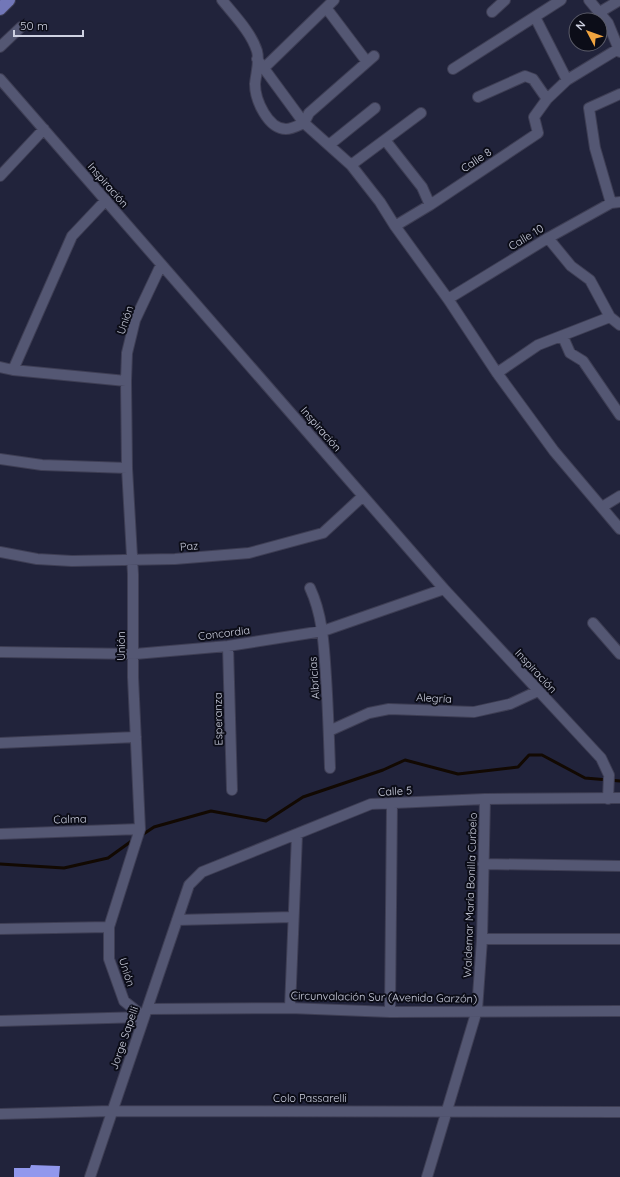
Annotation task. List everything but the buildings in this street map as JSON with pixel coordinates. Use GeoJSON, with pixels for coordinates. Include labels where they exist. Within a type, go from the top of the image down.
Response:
{"type":"FeatureCollection","features":[{"type":"Feature","properties":{"kind":"main road"},"geometry":{"type":"LineString","coordinates":[[0,10],[9,0]]}},
{"type":"Feature","properties":{"kind":"street"},"geometry":{"type":"LineString","coordinates":[[222,0],[253,40],[257,52],[258,73],[255,85],[260,106],[268,119],[279,128],[287,129],[304,123],[309,113],[370,59],[327,9]]}},
{"type":"Feature","properties":{"kind":"street"},"geometry":{"type":"LineString","coordinates":[[264,68],[327,9],[334,0]]}},
{"type":"Feature","properties":{"kind":"street"},"geometry":{"type":"LineString","coordinates":[[492,12],[505,0]]}},
{"type":"Feature","properties":{"kind":"street"},"geometry":{"type":"LineString","coordinates":[[453,69],[561,0]]}},
{"type":"Feature","properties":{"kind":"street"},"geometry":{"type":"LineString","coordinates":[[589,0],[600,12],[620,0]]}},
{"type":"Feature","properties":{"kind":"street"},"geometry":{"type":"LineString","coordinates":[[535,17],[567,80]]}},
{"type":"Feature","properties":{"kind":"street"},"geometry":{"type":"LineString","coordinates":[[608,23],[619,51]]}},
{"type":"Feature","properties":{"kind":"street"},"geometry":{"type":"LineString","coordinates":[[0,47],[21,26]]}},
{"type":"Feature","properties":{"kind":"street","name":"Calle 8"},"geometry":{"type":"LineString","coordinates":[[395,226],[430,205],[538,133],[534,117],[547,99],[567,80],[619,51]]}},
{"type":"Feature","properties":{"kind":"street"},"geometry":{"type":"LineString","coordinates":[[257,59],[304,123],[351,165],[380,202],[395,226],[448,299],[497,373],[554,451],[620,529]]}},
{"type":"Feature","properties":{"kind":"street"},"geometry":{"type":"LineString","coordinates":[[478,97],[525,76],[533,79],[547,99]]}},
{"type":"Feature","properties":{"kind":"street","name":"Inspiración"},"geometry":{"type":"LineString","coordinates":[[0,79],[444,589],[601,758],[609,775],[608,799]]}},
{"type":"Feature","properties":{"kind":"street"},"geometry":{"type":"LineString","coordinates":[[616,202],[595,148],[589,108],[620,94]]}},
{"type":"Feature","properties":{"kind":"street"},"geometry":{"type":"LineString","coordinates":[[329,145],[375,108]]}},
{"type":"Feature","properties":{"kind":"street"},"geometry":{"type":"LineString","coordinates":[[351,165],[421,114]]}},
{"type":"Feature","properties":{"kind":"street"},"geometry":{"type":"LineString","coordinates":[[0,176],[44,129]]}},
{"type":"Feature","properties":{"kind":"street"},"geometry":{"type":"LineString","coordinates":[[385,140],[422,187],[430,205]]}},
{"type":"Feature","properties":{"kind":"street"},"geometry":{"type":"LineString","coordinates":[[13,370],[72,236],[106,200]]}},
{"type":"Feature","properties":{"kind":"street","name":"Calle 10"},"geometry":{"type":"LineString","coordinates":[[448,299],[548,238],[616,202]]}},
{"type":"Feature","properties":{"kind":"street"},"geometry":{"type":"LineString","coordinates":[[548,238],[571,266],[590,280],[610,316],[620,325]]}},
{"type":"Feature","properties":{"kind":"street","name":"Unión"},"geometry":{"type":"LineString","coordinates":[[145,1013],[124,1001],[110,959],[109,927],[140,828],[133,654],[132,560],[127,468],[127,353],[135,320],[161,265]]}},
{"type":"Feature","properties":{"kind":"street"},"geometry":{"type":"LineString","coordinates":[[497,373],[538,345],[610,316]]}},
{"type":"Feature","properties":{"kind":"street"},"geometry":{"type":"LineString","coordinates":[[563,336],[570,354],[582,361],[620,415]]}},
{"type":"Feature","properties":{"kind":"street"},"geometry":{"type":"LineString","coordinates":[[0,367],[13,370],[126,381]]}},
{"type":"Feature","properties":{"kind":"street"},"geometry":{"type":"LineString","coordinates":[[0,459],[42,465],[127,468]]}},
{"type":"Feature","properties":{"kind":"street","name":"Paz"},"geometry":{"type":"LineString","coordinates":[[0,552],[37,559],[72,561],[175,559],[249,553],[323,533],[363,496]]}},
{"type":"Feature","properties":{"kind":"street"},"geometry":{"type":"LineString","coordinates":[[602,507],[620,496]]}},
{"type":"Feature","properties":{"kind":"street","name":"Albricias"},"geometry":{"type":"LineString","coordinates":[[310,588],[316,603],[323,631],[330,768]]}},
{"type":"Feature","properties":{"kind":"street","name":"Concordia"},"geometry":{"type":"LineString","coordinates":[[0,652],[133,654],[228,646],[323,631],[444,589]]}},
{"type":"Feature","properties":{"kind":"street"},"geometry":{"type":"LineString","coordinates":[[593,623],[620,654]]}},
{"type":"Feature","properties":{"kind":"street","name":"Esperanza"},"geometry":{"type":"LineString","coordinates":[[228,646],[232,790]]}},
{"type":"Feature","properties":{"kind":"street","name":"Alegría"},"geometry":{"type":"LineString","coordinates":[[329,731],[369,712],[389,709],[474,712],[510,704],[538,690]]}},
{"type":"Feature","properties":{"kind":"street"},"geometry":{"type":"LineString","coordinates":[[0,743],[136,737]]}},
{"type":"Feature","properties":{"kind":"street","name":"Calle 5"},"geometry":{"type":"LineString","coordinates":[[189,884],[202,872],[371,804],[485,799],[620,798]]}},
{"type":"Feature","properties":{"kind":"street","name":"Waldemar María Bonilla Curbelo"},"geometry":{"type":"LineString","coordinates":[[426,1177],[448,1110],[476,1010],[482,939],[485,799]]}},
{"type":"Feature","properties":{"kind":"street"},"geometry":{"type":"LineString","coordinates":[[390,1012],[392,803]]}},
{"type":"Feature","properties":{"kind":"street","name":"Calma"},"geometry":{"type":"LineString","coordinates":[[0,834],[140,828]]}},
{"type":"Feature","properties":{"kind":"street"},"geometry":{"type":"LineString","coordinates":[[290,1008],[297,835]]}},
{"type":"Feature","properties":{"kind":"street"},"geometry":{"type":"LineString","coordinates":[[483,864],[620,866]]}},
{"type":"Feature","properties":{"kind":"street","name":"Jorge Sapelli"},"geometry":{"type":"LineString","coordinates":[[90,1177],[189,884]]}},
{"type":"Feature","properties":{"kind":"street"},"geometry":{"type":"LineString","coordinates":[[177,920],[293,917]]}},
{"type":"Feature","properties":{"kind":"street"},"geometry":{"type":"LineString","coordinates":[[0,929],[109,927]]}},
{"type":"Feature","properties":{"kind":"street"},"geometry":{"type":"LineString","coordinates":[[482,939],[620,940]]}},
{"type":"Feature","properties":{"kind":"street","name":"Circunvalación Sur (Avenida Garzón)"},"geometry":{"type":"LineString","coordinates":[[0,1021],[145,1013],[290,1008],[390,1012],[476,1010],[620,1011]]}},
{"type":"Feature","properties":{"kind":"street","name":"Colo Passarelli"},"geometry":{"type":"LineString","coordinates":[[0,1114],[112,1111],[448,1110],[620,1112]]}},
{"type":"Feature","properties":{"kind":"waterway"},"geometry":{"type":"LineString","coordinates":[[142,835],[154,827],[211,811],[266,821],[303,797],[383,770],[405,760],[458,774],[518,767],[529,755],[542,755],[585,778],[620,781]]}},
{"type":"Feature","properties":{"kind":"waterway"},"geometry":{"type":"LineString","coordinates":[[0,864],[64,868],[108,858],[133,840]]}}]}
